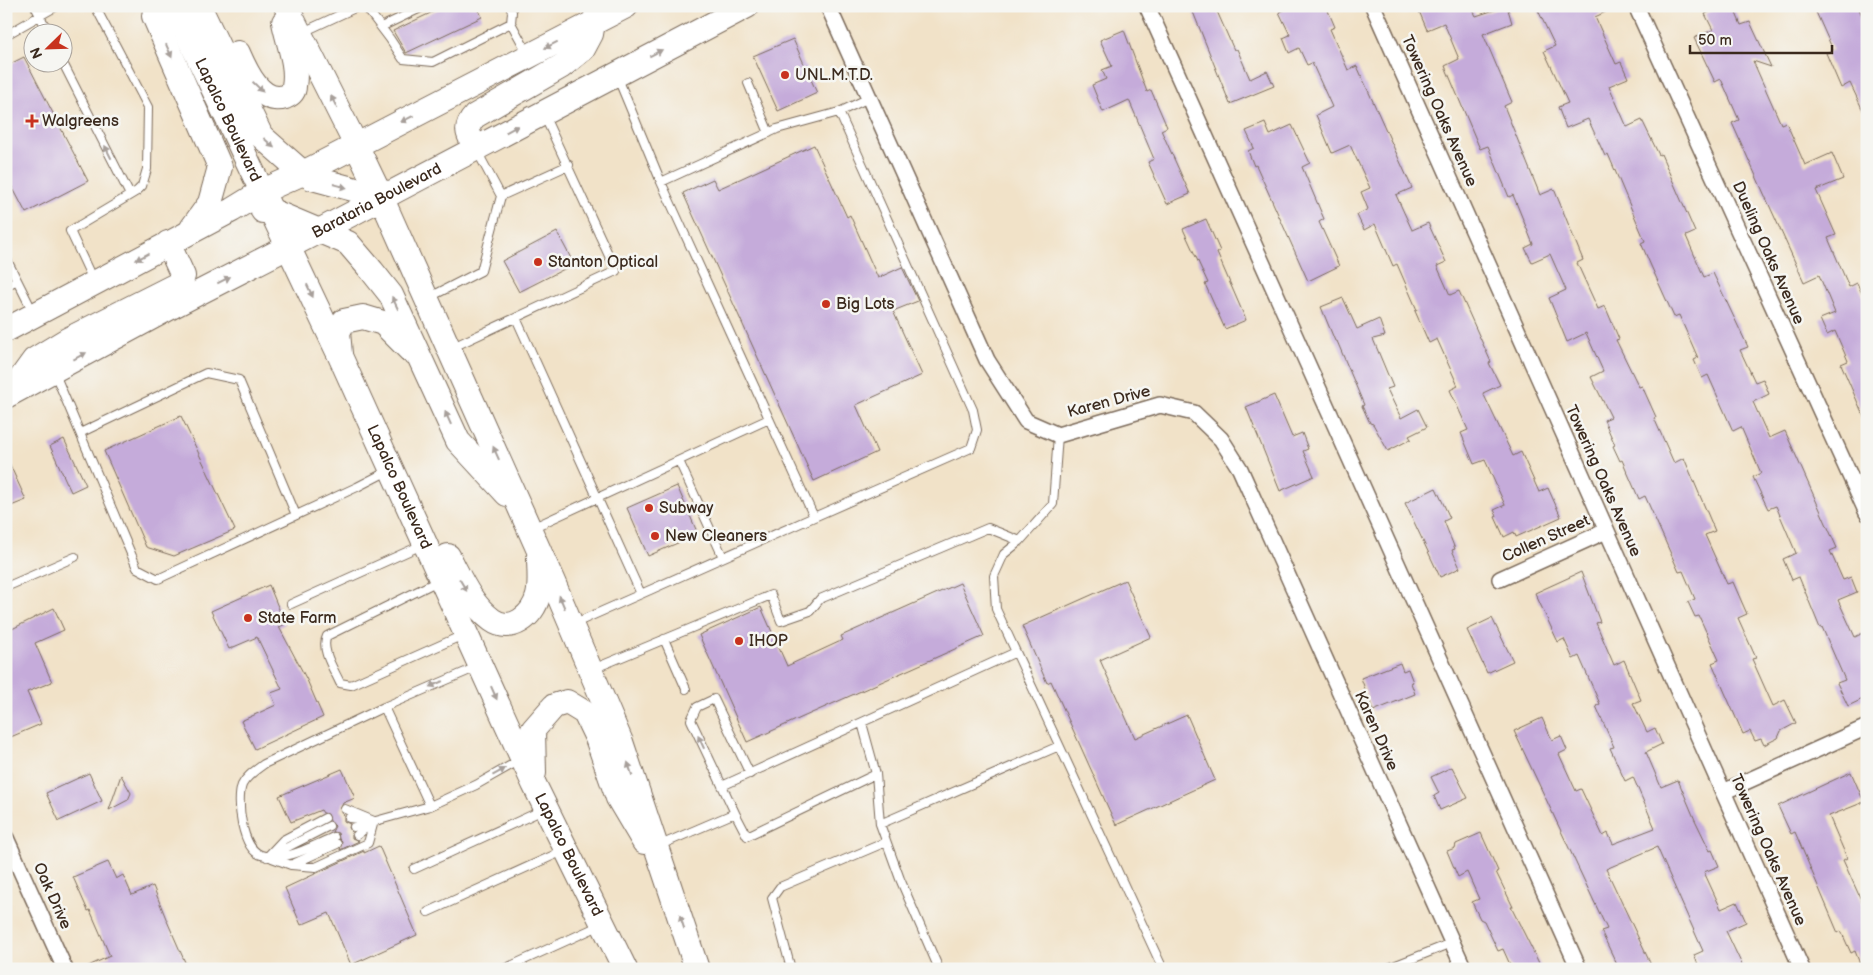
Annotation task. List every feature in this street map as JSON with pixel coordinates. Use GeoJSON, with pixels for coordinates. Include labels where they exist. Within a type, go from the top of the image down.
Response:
{"type":"FeatureCollection","features":[{"type":"Feature","properties":{"kind":"main road"},"geometry":{"type":"LineString","coordinates":[[8,395],[34,360],[67,340],[176,285],[183,276],[178,238],[210,203],[220,167],[154,16],[156,6]]}},
{"type":"Feature","properties":{"kind":"main road","name":"Lapalco Boulevard"},"geometry":{"type":"LineString","coordinates":[[174,6],[340,356],[534,784],[625,969]]}},
{"type":"Feature","properties":{"kind":"main road"},"geometry":{"type":"LineString","coordinates":[[199,6],[217,20],[229,35],[249,78],[260,91],[281,98],[293,92],[295,71],[282,6]]}},
{"type":"Feature","properties":{"kind":"main road"},"geometry":{"type":"LineString","coordinates":[[199,6],[261,136],[303,173],[312,178],[360,191],[384,195]]}},
{"type":"Feature","properties":{"kind":"main road"},"geometry":{"type":"LineString","coordinates":[[286,6],[356,145],[384,195],[426,298],[572,624],[621,742],[697,969]]}},
{"type":"Feature","properties":{"kind":"main road"},"geometry":{"type":"LineString","coordinates":[[6,330],[232,210],[267,201],[303,173],[529,56],[589,15],[626,6]]}},
{"type":"Feature","properties":{"kind":"main road","name":"Barataria Boulevard"},"geometry":{"type":"LineString","coordinates":[[8,395],[158,314],[319,232],[384,195],[476,149],[747,6]]}},
{"type":"Feature","properties":{"kind":"main road"},"geometry":{"type":"LineString","coordinates":[[476,149],[468,133],[469,123],[475,116],[562,66],[583,50],[591,34],[589,15]]}},
{"type":"Feature","properties":{"kind":"main road"},"geometry":{"type":"LineString","coordinates":[[267,201],[319,232],[348,243],[372,270],[391,296],[458,441],[530,529],[538,596],[531,611],[522,621],[508,626],[493,622],[479,609],[463,585],[433,528],[392,469]]}},
{"type":"Feature","properties":{"kind":"main road"},"geometry":{"type":"LineString","coordinates":[[340,356],[338,332],[344,321],[364,317],[383,323],[423,363]]}},
{"type":"Feature","properties":{"kind":"main road"},"geometry":{"type":"LineString","coordinates":[[534,784],[533,730],[554,706],[567,702],[585,713],[597,738],[618,798],[668,882]]}},
{"type":"Feature","properties":{"kind":"street","name":"Karen Drive"},"geometry":{"type":"LineString","coordinates":[[828,6],[988,360],[1026,421],[1058,435],[1160,405],[1194,413],[1221,439],[1240,469],[1464,969]]}},
{"type":"Feature","properties":{"kind":"street"},"geometry":{"type":"LineString","coordinates":[[1148,6],[1579,969]]}},
{"type":"Feature","properties":{"kind":"street","name":"Towering Oaks Avenue"},"geometry":{"type":"LineString","coordinates":[[1373,6],[1802,969]]}},
{"type":"Feature","properties":{"kind":"street","name":"Dueling Oaks Avenue"},"geometry":{"type":"LineString","coordinates":[[1636,6],[1867,513]]}},
{"type":"Feature","properties":{"kind":"street","name":"Collen Street"},"geometry":{"type":"LineString","coordinates":[[1500,580],[1606,531]]}},
{"type":"Feature","properties":{"kind":"street"},"geometry":{"type":"LineString","coordinates":[[1723,792],[1867,727]]}},
{"type":"Feature","properties":{"kind":"street","name":"Oak Drive"},"geometry":{"type":"LineString","coordinates":[[6,838],[65,969]]}},
{"type":"Feature","properties":{"kind":"lane"},"geometry":{"type":"LineString","coordinates":[[36,6],[43,22]]}},
{"type":"Feature","properties":{"kind":"lane"},"geometry":{"type":"LineString","coordinates":[[6,35],[57,6]]}},
{"type":"Feature","properties":{"kind":"lane"},"geometry":{"type":"LineString","coordinates":[[94,282],[70,231],[142,186],[148,169],[148,107],[95,6]]}},
{"type":"Feature","properties":{"kind":"lane"},"geometry":{"type":"LineString","coordinates":[[300,33],[359,6]]}},
{"type":"Feature","properties":{"kind":"lane"},"geometry":{"type":"LineString","coordinates":[[365,6],[403,59],[433,62],[511,23]]}},
{"type":"Feature","properties":{"kind":"lane"},"geometry":{"type":"LineString","coordinates":[[381,27],[425,6]]}},
{"type":"Feature","properties":{"kind":"lane"},"geometry":{"type":"LineString","coordinates":[[510,6],[512,12],[511,23],[529,56]]}},
{"type":"Feature","properties":{"kind":"lane"},"geometry":{"type":"LineString","coordinates":[[68,72],[130,195]]}},
{"type":"Feature","properties":{"kind":"lane"},"geometry":{"type":"LineString","coordinates":[[616,74],[661,182],[814,517]]}},
{"type":"Feature","properties":{"kind":"lane"},"geometry":{"type":"LineString","coordinates":[[748,83],[769,132]]}},
{"type":"Feature","properties":{"kind":"lane"},"geometry":{"type":"LineString","coordinates":[[661,182],[769,132],[839,112],[869,98]]}},
{"type":"Feature","properties":{"kind":"lane"},"geometry":{"type":"LineString","coordinates":[[572,624],[971,448],[978,430],[973,410],[839,112]]}},
{"type":"Feature","properties":{"kind":"lane"},"geometry":{"type":"LineString","coordinates":[[449,349],[616,272],[543,113]]}},
{"type":"Feature","properties":{"kind":"lane"},"geometry":{"type":"LineString","coordinates":[[426,298],[481,271],[501,196],[476,149]]}},
{"type":"Feature","properties":{"kind":"lane"},"geometry":{"type":"LineString","coordinates":[[501,196],[568,165]]}},
{"type":"Feature","properties":{"kind":"lane"},"geometry":{"type":"LineString","coordinates":[[6,258],[34,314]]}},
{"type":"Feature","properties":{"kind":"lane"},"geometry":{"type":"LineString","coordinates":[[6,286],[17,280]]}},
{"type":"Feature","properties":{"kind":"lane"},"geometry":{"type":"LineString","coordinates":[[516,318],[641,594]]}},
{"type":"Feature","properties":{"kind":"lane"},"geometry":{"type":"LineString","coordinates":[[53,370],[137,568],[158,579],[392,469]]}},
{"type":"Feature","properties":{"kind":"lane"},"geometry":{"type":"LineString","coordinates":[[80,433],[206,373],[239,380],[296,515]]}},
{"type":"Feature","properties":{"kind":"lane"},"geometry":{"type":"LineString","coordinates":[[530,529],[769,419]]}},
{"type":"Feature","properties":{"kind":"lane"},"geometry":{"type":"LineString","coordinates":[[1058,435],[1053,504],[1020,541],[1004,554],[994,576],[996,609],[1163,969]]}},
{"type":"Feature","properties":{"kind":"lane"},"geometry":{"type":"LineString","coordinates":[[679,461],[723,558]]}},
{"type":"Feature","properties":{"kind":"lane"},"geometry":{"type":"LineString","coordinates":[[591,670],[771,595],[781,621],[810,611],[820,599],[988,528],[1020,541]]}},
{"type":"Feature","properties":{"kind":"lane"},"geometry":{"type":"LineString","coordinates":[[291,604],[426,543]]}},
{"type":"Feature","properties":{"kind":"lane"},"geometry":{"type":"LineString","coordinates":[[6,587],[75,557]]}},
{"type":"Feature","properties":{"kind":"lane"},"geometry":{"type":"LineString","coordinates":[[442,579],[388,607],[330,633],[325,639],[325,646],[340,683],[351,685],[467,633]]}},
{"type":"Feature","properties":{"kind":"lane"},"geometry":{"type":"LineString","coordinates":[[664,640],[686,689]]}},
{"type":"Feature","properties":{"kind":"lane"},"geometry":{"type":"LineString","coordinates":[[722,786],[1016,652]]}},
{"type":"Feature","properties":{"kind":"lane"},"geometry":{"type":"LineString","coordinates":[[374,821],[368,843],[316,867],[291,865],[254,852],[239,814],[239,796],[243,784],[249,776],[264,764],[387,705],[481,666]]}},
{"type":"Feature","properties":{"kind":"lane"},"geometry":{"type":"LineString","coordinates":[[750,774],[714,699],[697,707],[691,720],[747,836],[876,774]]}},
{"type":"Feature","properties":{"kind":"lane"},"geometry":{"type":"LineString","coordinates":[[387,705],[430,806]]}},
{"type":"Feature","properties":{"kind":"lane"},"geometry":{"type":"LineString","coordinates":[[862,723],[876,774],[880,824],[900,879],[939,969]]}},
{"type":"Feature","properties":{"kind":"lane"},"geometry":{"type":"LineString","coordinates":[[880,824],[1059,746]]}},
{"type":"Feature","properties":{"kind":"lane"},"geometry":{"type":"LineString","coordinates":[[355,831],[374,821],[430,806],[476,785],[523,758]]}},
{"type":"Feature","properties":{"kind":"lane"},"geometry":{"type":"LineString","coordinates":[[414,869],[547,808]]}},
{"type":"Feature","properties":{"kind":"lane"},"geometry":{"type":"LineString","coordinates":[[345,809],[374,821]]}},
{"type":"Feature","properties":{"kind":"lane"},"geometry":{"type":"LineString","coordinates":[[656,847],[735,813]]}},
{"type":"Feature","properties":{"kind":"lane"},"geometry":{"type":"LineString","coordinates":[[267,857],[283,840],[325,818]]}},
{"type":"Feature","properties":{"kind":"lane"},"geometry":{"type":"LineString","coordinates":[[350,818],[374,821]]}},
{"type":"Feature","properties":{"kind":"lane"},"geometry":{"type":"LineString","coordinates":[[267,857],[329,826]]}},
{"type":"Feature","properties":{"kind":"lane"},"geometry":{"type":"LineString","coordinates":[[267,857],[291,855],[336,841],[291,865]]}},
{"type":"Feature","properties":{"kind":"lane"},"geometry":{"type":"LineString","coordinates":[[791,969],[772,898],[774,893],[780,887],[886,842]]}},
{"type":"Feature","properties":{"kind":"lane"},"geometry":{"type":"LineString","coordinates":[[428,912],[567,849]]}},
{"type":"Feature","properties":{"kind":"lane"},"geometry":{"type":"LineString","coordinates":[[504,969],[603,924]]}},
{"type":"Feature","properties":{"kind":"lane"},"geometry":{"type":"LineString","coordinates":[[1386,969],[1452,943]]}},
{"type":"Feature","properties":{"kind":"building"},"geometry":{"type":"Polygon","coordinates":[[[445,6],[477,6],[482,17],[406,53],[393,31],[445,6]]]}},
{"type":"Feature","properties":{"kind":"building"},"geometry":{"type":"Polygon","coordinates":[[[1208,6],[1210,12],[1216,9],[1234,50],[1237,49],[1250,79],[1267,71],[1274,86],[1230,104],[1193,12],[1208,6]]]}},
{"type":"Feature","properties":{"kind":"building"},"geometry":{"type":"Polygon","coordinates":[[[1291,6],[1326,6],[1335,27],[1330,29],[1348,70],[1357,66],[1412,188],[1396,195],[1412,230],[1428,223],[1446,262],[1437,266],[1450,295],[1459,291],[1491,362],[1489,363],[1500,385],[1483,393],[1513,456],[1521,452],[1539,492],[1548,488],[1561,517],[1516,537],[1514,532],[1504,537],[1494,510],[1505,505],[1485,460],[1474,464],[1461,433],[1468,430],[1450,390],[1458,386],[1437,339],[1429,343],[1397,264],[1393,266],[1375,224],[1364,230],[1357,215],[1368,209],[1361,192],[1370,188],[1350,145],[1332,153],[1316,115],[1332,107],[1312,63],[1307,65],[1299,48],[1289,53],[1283,38],[1290,35],[1279,12],[1291,6]]]}},
{"type":"Feature","properties":{"kind":"building"},"geometry":{"type":"Polygon","coordinates":[[[1430,6],[1471,6],[1476,16],[1507,6],[1512,23],[1483,34],[1512,102],[1504,106],[1540,195],[1554,189],[1583,260],[1577,263],[1598,309],[1605,306],[1619,339],[1616,340],[1639,387],[1642,386],[1674,463],[1684,458],[1715,531],[1705,535],[1727,584],[1733,582],[1747,614],[1738,618],[1756,658],[1752,659],[1773,706],[1785,700],[1796,723],[1781,731],[1778,738],[1764,745],[1761,739],[1755,741],[1750,731],[1743,734],[1712,663],[1719,660],[1699,616],[1695,617],[1688,602],[1695,599],[1683,571],[1679,572],[1645,496],[1639,499],[1622,460],[1620,461],[1613,446],[1615,445],[1604,420],[1611,417],[1591,377],[1603,371],[1586,333],[1567,342],[1549,298],[1566,290],[1550,254],[1532,262],[1525,248],[1533,244],[1513,195],[1509,197],[1488,146],[1480,149],[1445,66],[1459,59],[1444,23],[1427,30],[1419,11],[1430,6]]]}},
{"type":"Feature","properties":{"kind":"building"},"geometry":{"type":"Polygon","coordinates":[[[1536,6],[1618,6],[1595,17],[1616,64],[1621,62],[1628,78],[1609,86],[1627,127],[1642,120],[1659,155],[1661,154],[1695,232],[1686,236],[1704,277],[1713,273],[1748,347],[1740,350],[1755,382],[1763,379],[1769,394],[1753,402],[1769,438],[1785,431],[1837,548],[1830,551],[1843,580],[1851,577],[1857,592],[1838,600],[1855,637],[1867,631],[1867,697],[1848,706],[1837,683],[1845,680],[1822,627],[1820,628],[1799,577],[1792,580],[1783,559],[1796,553],[1776,506],[1768,509],[1753,477],[1761,473],[1741,427],[1733,431],[1708,375],[1702,378],[1694,360],[1698,358],[1679,315],[1674,317],[1651,266],[1641,243],[1645,241],[1608,154],[1605,156],[1588,119],[1566,128],[1558,107],[1568,103],[1544,51],[1555,46],[1536,6]]]}},
{"type":"Feature","properties":{"kind":"building"},"geometry":{"type":"Polygon","coordinates":[[[1721,6],[1733,6],[1741,25],[1750,22],[1771,67],[1753,61],[1781,124],[1786,122],[1805,165],[1832,153],[1843,179],[1816,190],[1836,235],[1828,238],[1849,287],[1857,283],[1867,304],[1867,424],[1841,364],[1848,361],[1835,331],[1827,335],[1820,319],[1835,313],[1819,275],[1804,282],[1732,123],[1739,120],[1721,79],[1715,82],[1694,38],[1713,30],[1705,14],[1721,6]]]}},
{"type":"Feature","properties":{"kind":"building"},"geometry":{"type":"Polygon","coordinates":[[[1830,6],[1858,6],[1867,28],[1867,119],[1850,83],[1841,88],[1826,53],[1833,50],[1816,12],[1830,6]]]}},
{"type":"Feature","properties":{"kind":"building"},"geometry":{"type":"Polygon","coordinates":[[[1124,30],[1147,92],[1151,90],[1167,127],[1161,130],[1190,194],[1167,204],[1148,162],[1154,159],[1129,100],[1103,112],[1092,85],[1106,79],[1102,70],[1112,66],[1100,40],[1124,30]]]}},
{"type":"Feature","properties":{"kind":"building","name":"UNL.M.T.D."},"geometry":{"type":"Polygon","coordinates":[[[793,39],[817,93],[778,111],[753,56],[793,39]]]}},
{"type":"Feature","properties":{"kind":"building","name":"Walgreens"},"geometry":{"type":"Polygon","coordinates":[[[22,58],[22,72],[32,72],[88,181],[26,213],[6,175],[6,66],[22,58]]]}},
{"type":"Feature","properties":{"kind":"building"},"geometry":{"type":"Polygon","coordinates":[[[1265,123],[1270,135],[1292,125],[1310,163],[1302,167],[1324,219],[1319,222],[1339,266],[1308,281],[1248,151],[1254,148],[1246,131],[1265,123]]]}},
{"type":"Feature","properties":{"kind":"building"},"geometry":{"type":"Polygon","coordinates":[[[814,145],[847,217],[850,215],[878,278],[902,267],[918,301],[893,311],[922,375],[856,405],[877,452],[814,481],[683,193],[713,179],[718,189],[814,145]]]}},
{"type":"Feature","properties":{"kind":"building"},"geometry":{"type":"Polygon","coordinates":[[[1206,219],[1220,251],[1217,253],[1246,320],[1225,329],[1205,284],[1208,283],[1183,229],[1206,219]]]}},
{"type":"Feature","properties":{"kind":"building","name":"Stanton Optical"},"geometry":{"type":"Polygon","coordinates":[[[557,232],[574,264],[519,292],[502,261],[557,232]]]}},
{"type":"Feature","properties":{"kind":"building"},"geometry":{"type":"Polygon","coordinates":[[[1343,298],[1357,329],[1379,319],[1385,336],[1373,339],[1393,387],[1387,389],[1401,418],[1418,409],[1427,427],[1409,436],[1411,439],[1388,451],[1373,424],[1370,423],[1362,406],[1364,405],[1321,307],[1343,298]]]}},
{"type":"Feature","properties":{"kind":"building"},"geometry":{"type":"Polygon","coordinates":[[[1274,395],[1292,437],[1302,433],[1308,449],[1303,451],[1314,476],[1280,491],[1246,407],[1274,395]]]}},
{"type":"Feature","properties":{"kind":"building"},"geometry":{"type":"Polygon","coordinates":[[[181,416],[235,530],[174,556],[146,547],[104,451],[181,416]]]}},
{"type":"Feature","properties":{"kind":"building"},"geometry":{"type":"Polygon","coordinates":[[[64,439],[86,485],[71,492],[50,446],[64,439]]]}},
{"type":"Feature","properties":{"kind":"building"},"geometry":{"type":"Polygon","coordinates":[[[6,456],[26,500],[6,508],[6,456]]]}},
{"type":"Feature","properties":{"kind":"building"},"geometry":{"type":"Polygon","coordinates":[[[677,486],[698,534],[648,556],[627,508],[677,486]]]}},
{"type":"Feature","properties":{"kind":"building"},"geometry":{"type":"Polygon","coordinates":[[[1436,488],[1450,518],[1444,521],[1455,549],[1452,550],[1460,568],[1440,577],[1405,503],[1436,488]]]}},
{"type":"Feature","properties":{"kind":"building"},"geometry":{"type":"Polygon","coordinates":[[[1581,572],[1600,622],[1596,623],[1614,665],[1624,660],[1641,700],[1633,703],[1647,732],[1655,728],[1662,744],[1646,752],[1661,787],[1678,780],[1695,820],[1719,866],[1704,872],[1721,909],[1737,902],[1746,922],[1726,931],[1744,969],[1700,969],[1694,955],[1703,951],[1657,847],[1606,869],[1653,969],[1619,969],[1601,931],[1607,929],[1514,731],[1542,718],[1552,740],[1561,736],[1567,750],[1559,754],[1576,791],[1581,789],[1603,836],[1608,833],[1613,844],[1655,828],[1633,777],[1625,781],[1610,748],[1614,747],[1596,706],[1600,704],[1579,656],[1573,659],[1564,639],[1558,642],[1535,593],[1581,572]]]}},
{"type":"Feature","properties":{"kind":"building"},"geometry":{"type":"Polygon","coordinates":[[[1125,580],[1151,637],[1100,660],[1135,738],[1187,715],[1215,780],[1116,825],[1051,681],[1047,683],[1022,626],[1125,580]]]}},
{"type":"Feature","properties":{"kind":"building"},"geometry":{"type":"Polygon","coordinates":[[[960,583],[984,636],[747,742],[699,635],[761,607],[787,666],[843,640],[841,636],[960,583]]]}},
{"type":"Feature","properties":{"kind":"building"},"geometry":{"type":"Polygon","coordinates":[[[269,585],[285,624],[279,627],[307,680],[323,717],[255,749],[241,721],[276,705],[271,693],[282,689],[257,637],[229,649],[211,611],[269,585]]]}},
{"type":"Feature","properties":{"kind":"building"},"geometry":{"type":"Polygon","coordinates":[[[54,608],[64,630],[35,643],[52,682],[27,692],[41,724],[6,739],[6,632],[54,608]]]}},
{"type":"Feature","properties":{"kind":"building"},"geometry":{"type":"Polygon","coordinates":[[[1492,618],[1513,661],[1487,673],[1467,630],[1492,618]]]}},
{"type":"Feature","properties":{"kind":"building"},"geometry":{"type":"Polygon","coordinates":[[[1400,663],[1403,671],[1408,669],[1415,694],[1373,711],[1361,678],[1400,663]]]}},
{"type":"Feature","properties":{"kind":"building"},"geometry":{"type":"Polygon","coordinates":[[[1452,767],[1468,798],[1440,810],[1434,796],[1439,793],[1431,777],[1452,767]]]}},
{"type":"Feature","properties":{"kind":"building"},"geometry":{"type":"Polygon","coordinates":[[[342,769],[355,798],[343,803],[340,810],[344,815],[344,821],[350,824],[349,828],[352,832],[352,838],[359,841],[340,850],[342,842],[339,839],[338,833],[332,832],[335,826],[330,821],[328,814],[323,813],[321,810],[291,822],[279,796],[342,769]]]}},
{"type":"Feature","properties":{"kind":"building"},"geometry":{"type":"Polygon","coordinates":[[[1851,772],[1864,802],[1829,816],[1847,858],[1843,860],[1867,913],[1867,969],[1862,969],[1855,951],[1851,953],[1841,931],[1838,933],[1795,832],[1791,834],[1778,806],[1851,772]]]}},
{"type":"Feature","properties":{"kind":"building"},"geometry":{"type":"Polygon","coordinates":[[[89,773],[102,801],[59,821],[46,793],[89,773]]]}},
{"type":"Feature","properties":{"kind":"building"},"geometry":{"type":"Polygon","coordinates":[[[121,775],[131,793],[128,800],[109,810],[121,775]]]}},
{"type":"Feature","properties":{"kind":"building"},"geometry":{"type":"Polygon","coordinates":[[[1481,833],[1498,871],[1496,872],[1513,907],[1511,907],[1542,969],[1512,969],[1503,949],[1498,951],[1484,921],[1480,919],[1472,902],[1479,899],[1467,872],[1458,877],[1447,851],[1455,848],[1456,844],[1481,833]]]}},
{"type":"Feature","properties":{"kind":"building"},"geometry":{"type":"Polygon","coordinates":[[[379,846],[417,935],[351,965],[329,913],[301,925],[285,888],[364,851],[364,853],[379,846]]]}},
{"type":"Feature","properties":{"kind":"building"},"geometry":{"type":"Polygon","coordinates":[[[108,862],[116,879],[123,875],[132,895],[153,886],[188,969],[82,969],[110,956],[73,877],[108,862]]]}},
{"type":"Feature","properties":{"kind":"place","name":"UNL.M.T.D."},"geometry":{"type":"Point","coordinates":[785,75]}},
{"type":"Feature","properties":{"kind":"place","name":"Walgreens"},"geometry":{"type":"Point","coordinates":[32,121]}},
{"type":"Feature","properties":{"kind":"place","name":"Stanton Optical"},"geometry":{"type":"Point","coordinates":[538,262]}},
{"type":"Feature","properties":{"kind":"place","name":"Big Lots"},"geometry":{"type":"Point","coordinates":[826,304]}},
{"type":"Feature","properties":{"kind":"place","name":"Subway"},"geometry":{"type":"Point","coordinates":[649,508]}},
{"type":"Feature","properties":{"kind":"place","name":"New Cleaners"},"geometry":{"type":"Point","coordinates":[655,536]}},
{"type":"Feature","properties":{"kind":"place","name":"State Farm"},"geometry":{"type":"Point","coordinates":[248,618]}},
{"type":"Feature","properties":{"kind":"place","name":"IHOP"},"geometry":{"type":"Point","coordinates":[739,641]}}]}
